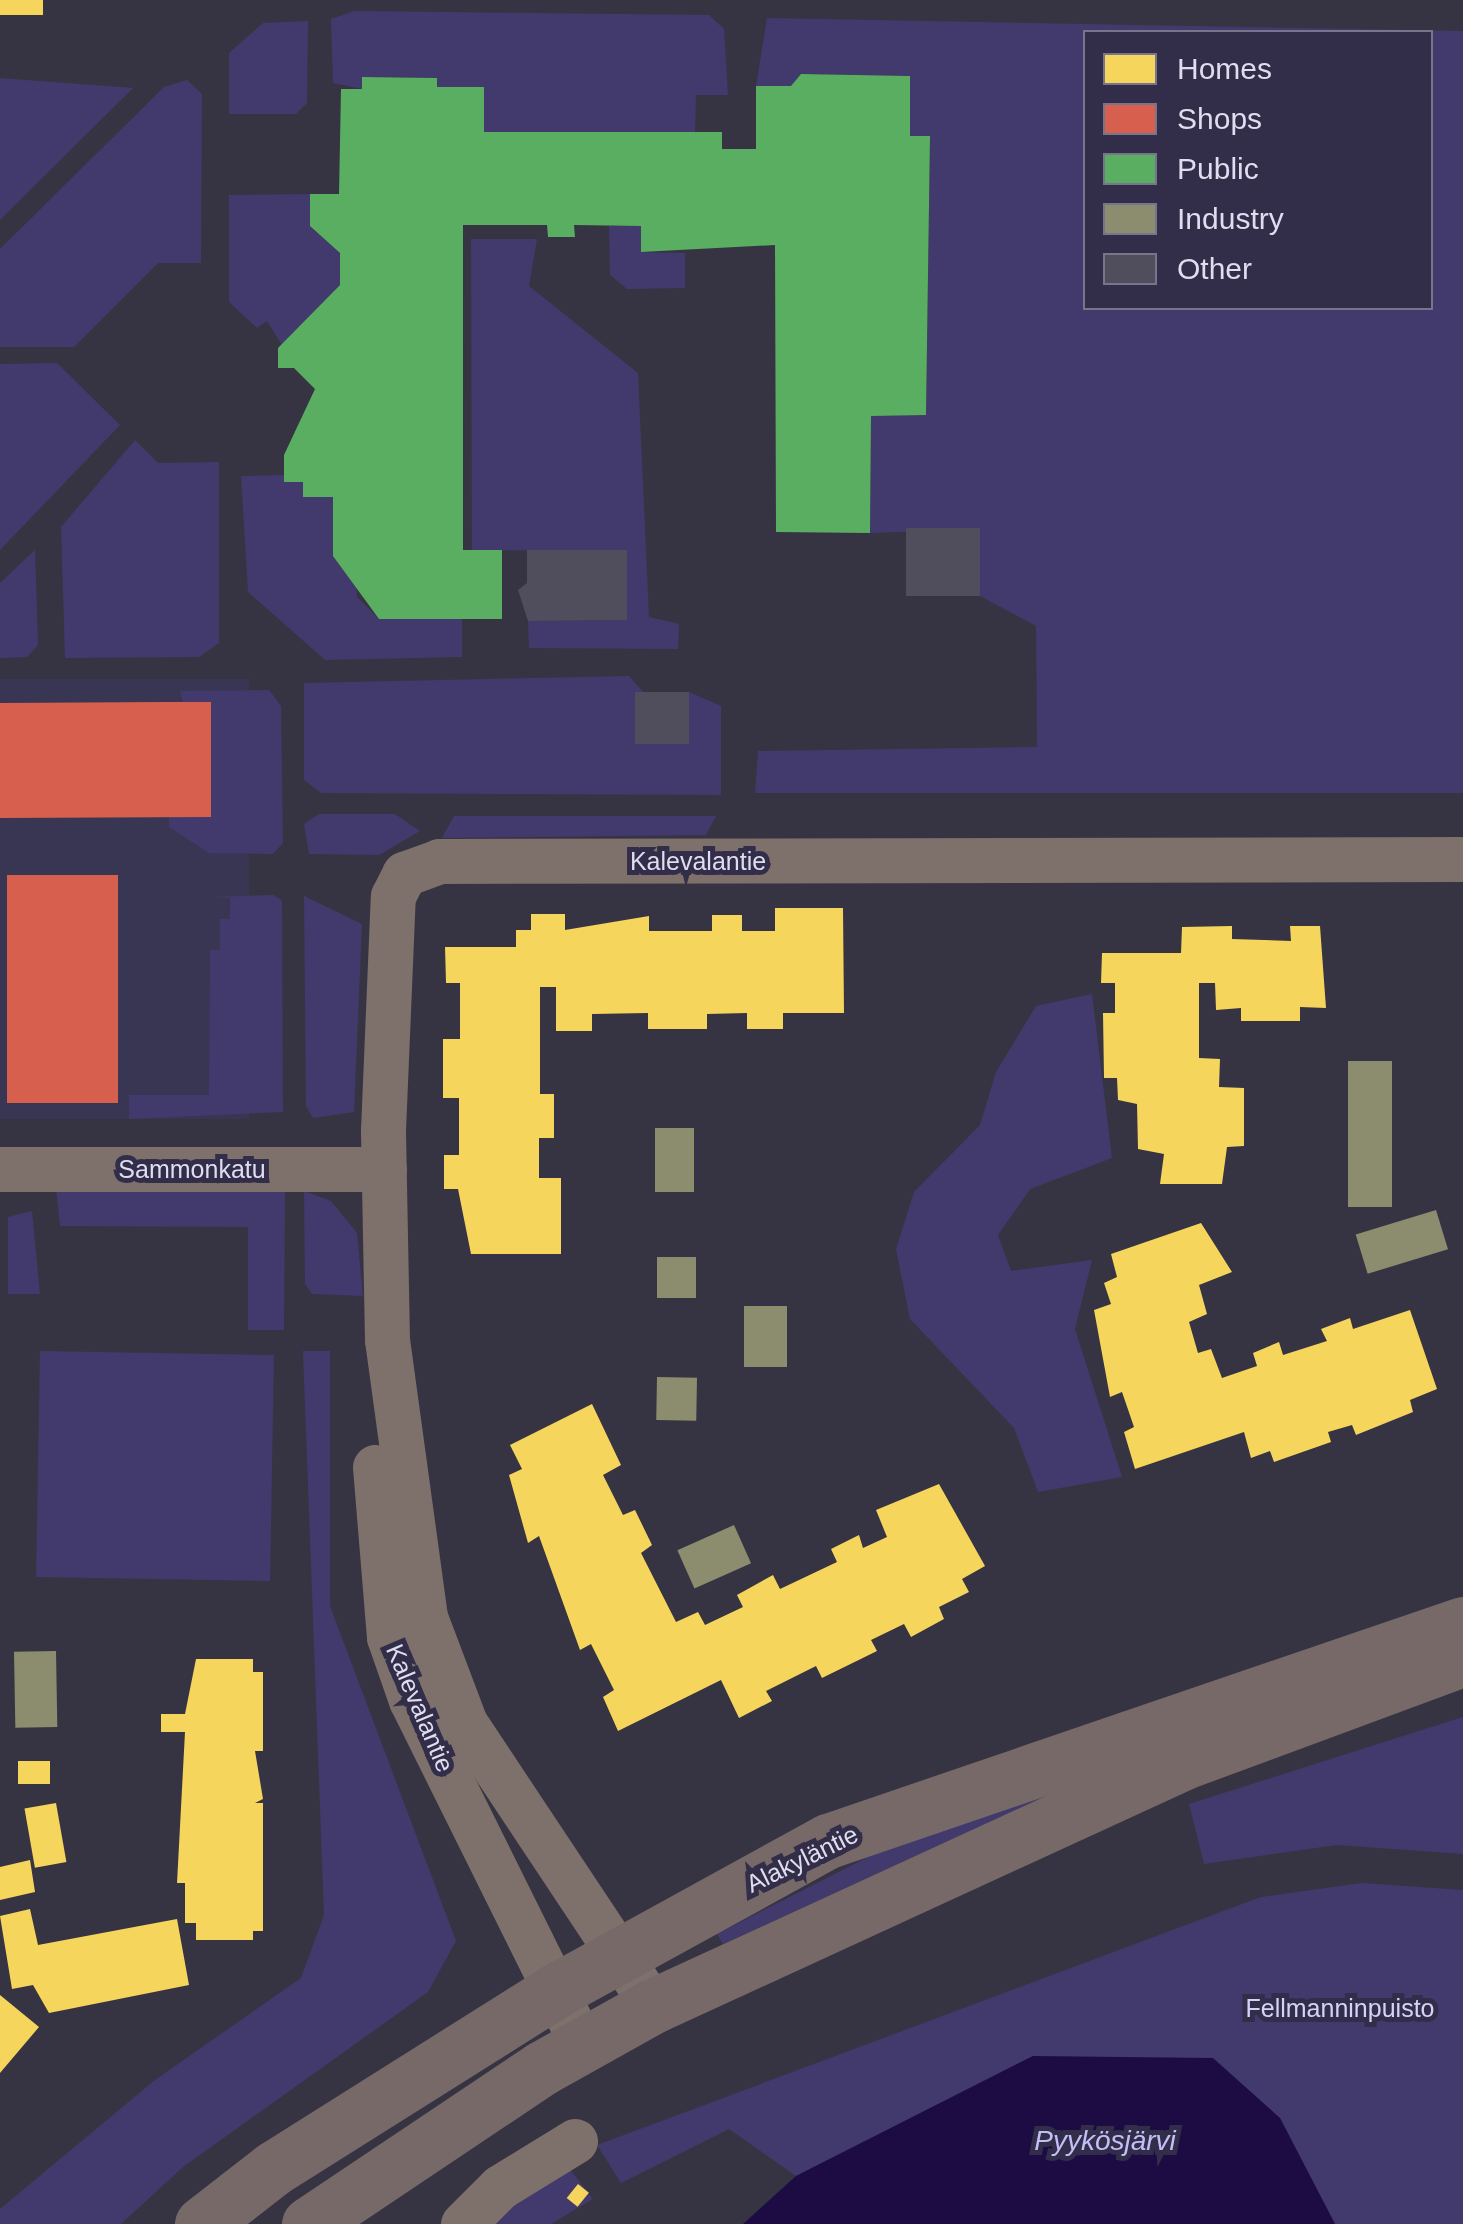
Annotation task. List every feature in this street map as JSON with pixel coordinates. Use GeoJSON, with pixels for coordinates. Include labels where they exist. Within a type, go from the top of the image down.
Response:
{"type":"FeatureCollection","features":[{"type":"Feature","properties":{"kind":"main road","name":"Alakyläntie"},"geometry":{"type":"LineString","coordinates":[[202,2224],[274,2168],[553,1992],[828,1842],[1463,1624]]}},
{"type":"Feature","properties":{"kind":"main road"},"geometry":{"type":"LineString","coordinates":[[309,2224],[582,2045],[653,2006],[1184,1762],[1463,1659]]}},
{"type":"Feature","properties":{"kind":"street","name":"Kalevalantie"},"geometry":{"type":"LineString","coordinates":[[653,2006],[624,1953],[466,1723],[425,1616],[387,1340],[384,1168],[392,896],[404,874],[439,861],[1463,859]]}},
{"type":"Feature","properties":{"kind":"street","name":"Sammonkatu"},"geometry":{"type":"LineString","coordinates":[[0,1168],[384,1168]]}},
{"type":"Feature","properties":{"kind":"street","name":"Kalevalantie"},"geometry":{"type":"LineString","coordinates":[[387,1340],[375,1447],[389,1637],[553,1992],[582,2045]]}},
{"type":"Feature","properties":{"kind":"street"},"geometry":{"type":"LineString","coordinates":[[464,2224],[500,2186],[575,2142]]}},
{"type":"Feature","properties":{"kind":"shaded area"},"geometry":{"type":"Polygon","coordinates":[[[0,679],[249,679],[249,1119],[0,1119],[0,679]]]}},
{"type":"Feature","properties":{"kind":"green space"},"geometry":{"type":"Polygon","coordinates":[[[354,11],[709,15],[724,29],[728,95],[696,95],[695,132],[484,132],[484,87],[437,87],[437,78],[363,77],[362,89],[333,83],[331,19],[354,11]]]}},
{"type":"Feature","properties":{"kind":"green space"},"geometry":{"type":"Polygon","coordinates":[[[767,18],[1409,30],[1083,30],[1083,310],[1433,310],[1433,30],[1463,31],[1463,793],[755,793],[758,751],[1037,747],[1036,626],[980,596],[980,529],[870,533],[871,416],[926,414],[930,137],[910,136],[910,76],[801,74],[791,86],[756,86],[767,18]]]}},
{"type":"Feature","properties":{"kind":"green space"},"geometry":{"type":"Polygon","coordinates":[[[308,21],[307,103],[296,114],[229,114],[229,53],[263,23],[308,21]]]}},
{"type":"Feature","properties":{"kind":"green space"},"geometry":{"type":"Polygon","coordinates":[[[0,78],[133,88],[0,220],[0,78]]]}},
{"type":"Feature","properties":{"kind":"green space"},"geometry":{"type":"Polygon","coordinates":[[[187,80],[202,94],[201,263],[158,263],[74,347],[0,347],[0,249],[164,87],[187,80]]]}},
{"type":"Feature","properties":{"kind":"green space"},"geometry":{"type":"Polygon","coordinates":[[[310,194],[310,226],[340,253],[340,285],[282,345],[267,321],[257,328],[229,302],[229,195],[310,194]]]}},
{"type":"Feature","properties":{"kind":"green space"},"geometry":{"type":"Polygon","coordinates":[[[609,226],[641,226],[641,252],[685,253],[685,288],[627,289],[610,275],[609,226]]]}},
{"type":"Feature","properties":{"kind":"green space"},"geometry":{"type":"Polygon","coordinates":[[[471,239],[537,239],[529,286],[638,373],[649,617],[679,624],[678,649],[529,648],[528,621],[627,620],[626,551],[472,550],[471,239]]]}},
{"type":"Feature","properties":{"kind":"green space"},"geometry":{"type":"Polygon","coordinates":[[[57,363],[120,425],[0,550],[0,364],[57,363]]]}},
{"type":"Feature","properties":{"kind":"green space"},"geometry":{"type":"Polygon","coordinates":[[[135,440],[158,463],[219,462],[219,643],[199,657],[65,658],[61,527],[135,440]]]}},
{"type":"Feature","properties":{"kind":"green space"},"geometry":{"type":"Polygon","coordinates":[[[284,475],[303,482],[303,497],[333,497],[333,556],[356,579],[357,597],[379,619],[462,619],[462,657],[325,660],[248,592],[241,476],[284,475]]]}},
{"type":"Feature","properties":{"kind":"green space"},"geometry":{"type":"Polygon","coordinates":[[[35,550],[38,645],[27,657],[0,658],[0,583],[35,550]]]}},
{"type":"Feature","properties":{"kind":"green space"},"geometry":{"type":"Polygon","coordinates":[[[629,676],[689,743],[689,692],[721,706],[721,795],[321,793],[304,780],[304,683],[629,676]]]}},
{"type":"Feature","properties":{"kind":"green space"},"geometry":{"type":"Polygon","coordinates":[[[269,690],[281,706],[283,843],[273,854],[209,853],[169,827],[169,817],[211,817],[180,691],[269,690]]]}},
{"type":"Feature","properties":{"kind":"green space"},"geometry":{"type":"Polygon","coordinates":[[[319,814],[395,814],[420,831],[379,855],[309,854],[304,824],[319,814]]]}},
{"type":"Feature","properties":{"kind":"green space"},"geometry":{"type":"Polygon","coordinates":[[[454,816],[716,816],[706,835],[442,838],[454,816]]]}},
{"type":"Feature","properties":{"kind":"green space"},"geometry":{"type":"Polygon","coordinates":[[[273,895],[282,900],[283,1112],[129,1119],[129,1095],[209,1095],[210,950],[220,950],[220,919],[230,919],[230,898],[211,897],[273,895]]]}},
{"type":"Feature","properties":{"kind":"green space"},"geometry":{"type":"Polygon","coordinates":[[[304,896],[362,924],[354,1112],[313,1118],[306,1106],[304,896]]]}},
{"type":"Feature","properties":{"kind":"green space"},"geometry":{"type":"Polygon","coordinates":[[[1092,994],[1112,1158],[1030,1189],[998,1235],[1011,1271],[1092,1260],[1075,1329],[1122,1477],[1038,1492],[1014,1428],[910,1319],[896,1249],[914,1192],[980,1125],[996,1072],[1036,1006],[1092,994]]]}},
{"type":"Feature","properties":{"kind":"green space"},"geometry":{"type":"Polygon","coordinates":[[[56,1188],[285,1189],[284,1330],[248,1330],[248,1227],[60,1226],[56,1188]]]}},
{"type":"Feature","properties":{"kind":"green space"},"geometry":{"type":"Polygon","coordinates":[[[304,1191],[331,1201],[357,1233],[363,1296],[312,1294],[305,1284],[304,1191]]]}},
{"type":"Feature","properties":{"kind":"green space"},"geometry":{"type":"Polygon","coordinates":[[[32,1211],[40,1294],[8,1294],[8,1217],[32,1211]]]}},
{"type":"Feature","properties":{"kind":"green space"},"geometry":{"type":"Polygon","coordinates":[[[40,1351],[274,1355],[270,1581],[36,1577],[40,1351]]]}},
{"type":"Feature","properties":{"kind":"green space"},"geometry":{"type":"Polygon","coordinates":[[[303,1351],[330,1351],[330,1606],[456,1941],[428,1992],[183,2167],[121,2224],[0,2224],[0,2209],[155,2080],[301,1978],[324,1915],[303,1351]]]}},
{"type":"Feature","properties":{"kind":"green space"},"geometry":{"type":"Polygon","coordinates":[[[1463,1717],[1463,1854],[1337,1845],[1204,1864],[1189,1804],[1463,1717]]]}},
{"type":"Feature","properties":{"kind":"green space"},"geometry":{"type":"Polygon","coordinates":[[[1055,1792],[723,1944],[717,1934],[884,1849],[1055,1792]]]}},
{"type":"Feature","properties":{"kind":"green space","name":"Fellmanninpuisto"},"geometry":{"type":"Polygon","coordinates":[[[1362,1883],[1463,1890],[1463,2224],[1335,2224],[1280,2118],[1033,2056],[796,2176],[729,2129],[621,2183],[597,2145],[1261,1897],[1362,1883]]]}},
{"type":"Feature","properties":{"kind":"green space"},"geometry":{"type":"Polygon","coordinates":[[[566,2164],[593,2199],[551,2224],[484,2224],[566,2164]]]}},
{"type":"Feature","properties":{"kind":"water","name":"Pyykösjärvi"},"geometry":{"type":"Polygon","coordinates":[[[1033,2056],[1213,2058],[1280,2118],[1335,2224],[743,2224],[796,2176],[1033,2056]]]}},
{"type":"Feature","properties":{"kind":"building: Homes"},"geometry":{"type":"Polygon","coordinates":[[[0,0],[43,0],[43,15],[0,15],[0,0]]]}},
{"type":"Feature","properties":{"kind":"building: Homes"},"geometry":{"type":"Polygon","coordinates":[[[775,908],[843,908],[844,1013],[783,1013],[783,1029],[747,1029],[747,1013],[707,1014],[707,1029],[648,1029],[648,1013],[592,1014],[592,1031],[556,1031],[556,987],[540,987],[540,1094],[554,1094],[554,1138],[539,1138],[539,1178],[561,1178],[561,1254],[471,1254],[458,1189],[444,1189],[444,1155],[459,1155],[459,1098],[443,1098],[443,1039],[460,1039],[460,983],[446,983],[445,947],[516,947],[516,930],[531,930],[531,914],[565,914],[565,930],[649,916],[649,931],[712,931],[712,915],[742,915],[742,931],[775,931],[775,908]]]}},
{"type":"Feature","properties":{"kind":"building: Homes"},"geometry":{"type":"Polygon","coordinates":[[[1232,926],[1232,939],[1291,941],[1290,926],[1320,926],[1326,1008],[1300,1007],[1300,1021],[1241,1021],[1241,1008],[1216,1010],[1215,983],[1199,983],[1199,1058],[1220,1059],[1219,1087],[1244,1088],[1244,1146],[1227,1147],[1222,1184],[1160,1184],[1164,1154],[1138,1149],[1137,1104],[1118,1100],[1117,1078],[1104,1078],[1103,1013],[1115,1013],[1115,983],[1101,983],[1102,953],[1181,953],[1182,927],[1232,926]]]}},
{"type":"Feature","properties":{"kind":"building: Homes"},"geometry":{"type":"Polygon","coordinates":[[[1201,1223],[1232,1272],[1199,1285],[1207,1314],[1189,1322],[1198,1353],[1211,1349],[1222,1378],[1257,1366],[1253,1353],[1279,1342],[1283,1355],[1327,1341],[1321,1329],[1350,1318],[1353,1329],[1410,1310],[1437,1389],[1410,1400],[1413,1412],[1356,1435],[1352,1425],[1328,1432],[1331,1442],[1274,1462],[1270,1451],[1251,1458],[1244,1432],[1135,1469],[1124,1432],[1134,1427],[1122,1392],[1110,1397],[1094,1310],[1111,1304],[1104,1283],[1117,1277],[1111,1254],[1201,1223]]]}},
{"type":"Feature","properties":{"kind":"building: Homes"},"geometry":{"type":"Polygon","coordinates":[[[592,1404],[621,1465],[603,1475],[623,1515],[635,1510],[652,1545],[641,1553],[676,1622],[698,1612],[705,1625],[743,1607],[737,1595],[773,1575],[780,1589],[837,1562],[831,1549],[859,1535],[863,1548],[887,1537],[876,1510],[939,1484],[985,1566],[962,1579],[969,1592],[939,1607],[944,1619],[911,1637],[904,1624],[871,1640],[877,1651],[822,1678],[816,1666],[766,1691],[772,1701],[739,1718],[721,1680],[618,1731],[603,1697],[614,1690],[591,1644],[580,1650],[539,1536],[528,1543],[509,1475],[522,1469],[510,1445],[592,1404]]]}},
{"type":"Feature","properties":{"kind":"building: Homes"},"geometry":{"type":"Polygon","coordinates":[[[196,1659],[253,1659],[253,1672],[263,1672],[263,1751],[255,1751],[263,1799],[255,1803],[263,1803],[263,1931],[253,1931],[253,1940],[196,1940],[196,1923],[185,1923],[185,1883],[177,1883],[185,1732],[161,1732],[161,1714],[185,1714],[196,1659]]]}},
{"type":"Feature","properties":{"kind":"building: Homes"},"geometry":{"type":"Polygon","coordinates":[[[18,1761],[50,1761],[50,1784],[18,1784],[18,1761]]]}},
{"type":"Feature","properties":{"kind":"building: Homes"},"geometry":{"type":"Polygon","coordinates":[[[56,1803],[66,1862],[35,1868],[24,1809],[56,1803]]]}},
{"type":"Feature","properties":{"kind":"building: Homes"},"geometry":{"type":"Polygon","coordinates":[[[30,1860],[35,1892],[0,1900],[0,1867],[30,1860]]]}},
{"type":"Feature","properties":{"kind":"building: Homes"},"geometry":{"type":"Polygon","coordinates":[[[30,1909],[38,1945],[177,1919],[189,1985],[49,2013],[33,1985],[12,1989],[0,1916],[30,1909]]]}},
{"type":"Feature","properties":{"kind":"building: Homes"},"geometry":{"type":"Polygon","coordinates":[[[0,1995],[39,2027],[0,2073],[0,1995]]]}},
{"type":"Feature","properties":{"kind":"building: Homes"},"geometry":{"type":"Polygon","coordinates":[[[578,2184],[589,2193],[578,2207],[567,2198],[578,2184]]]}},
{"type":"Feature","properties":{"kind":"building: Shops"},"geometry":{"type":"Polygon","coordinates":[[[211,702],[211,817],[0,818],[0,703],[211,702]]]}},
{"type":"Feature","properties":{"kind":"building: Shops"},"geometry":{"type":"Polygon","coordinates":[[[7,875],[118,875],[118,1103],[7,1103],[7,875]]]}},
{"type":"Feature","properties":{"kind":"building: Public"},"geometry":{"type":"Polygon","coordinates":[[[801,74],[910,76],[910,136],[930,136],[926,415],[871,416],[870,533],[776,532],[775,245],[641,252],[641,226],[574,225],[575,237],[548,237],[547,225],[463,225],[463,550],[502,550],[502,619],[379,619],[333,556],[333,497],[303,497],[303,482],[284,482],[284,455],[315,389],[294,368],[278,368],[278,348],[340,285],[340,253],[310,226],[310,194],[339,194],[341,89],[362,89],[362,77],[437,78],[437,87],[484,87],[484,132],[722,132],[722,149],[756,149],[756,86],[791,86],[801,74]]]}},
{"type":"Feature","properties":{"kind":"building: Industry"},"geometry":{"type":"Polygon","coordinates":[[[1348,1061],[1392,1061],[1392,1207],[1348,1207],[1348,1061]]]}},
{"type":"Feature","properties":{"kind":"building: Industry"},"geometry":{"type":"Polygon","coordinates":[[[655,1128],[694,1128],[694,1192],[655,1192],[655,1128]]]}},
{"type":"Feature","properties":{"kind":"building: Industry"},"geometry":{"type":"Polygon","coordinates":[[[1436,1210],[1448,1249],[1368,1274],[1356,1235],[1436,1210]]]}},
{"type":"Feature","properties":{"kind":"building: Industry"},"geometry":{"type":"Polygon","coordinates":[[[657,1257],[696,1257],[696,1298],[657,1298],[657,1257]]]}},
{"type":"Feature","properties":{"kind":"building: Industry"},"geometry":{"type":"Polygon","coordinates":[[[744,1306],[787,1306],[787,1367],[744,1367],[744,1306]]]}},
{"type":"Feature","properties":{"kind":"building: Industry"},"geometry":{"type":"Polygon","coordinates":[[[657,1377],[697,1378],[696,1421],[656,1420],[657,1377]]]}},
{"type":"Feature","properties":{"kind":"building: Industry"},"geometry":{"type":"Polygon","coordinates":[[[734,1525],[751,1563],[694,1589],[677,1550],[734,1525]]]}},
{"type":"Feature","properties":{"kind":"building: Industry"},"geometry":{"type":"Polygon","coordinates":[[[56,1651],[57,1727],[15,1728],[14,1652],[56,1651]]]}},
{"type":"Feature","properties":{"kind":"building: Other"},"geometry":{"type":"Polygon","coordinates":[[[906,528],[980,528],[980,596],[906,596],[906,528]]]}},
{"type":"Feature","properties":{"kind":"building: Other"},"geometry":{"type":"Polygon","coordinates":[[[527,550],[627,550],[627,620],[528,621],[518,590],[527,583],[527,550]]]}},
{"type":"Feature","properties":{"kind":"building: Other"},"geometry":{"type":"Polygon","coordinates":[[[635,692],[689,692],[689,744],[635,744],[635,692]]]}}]}
